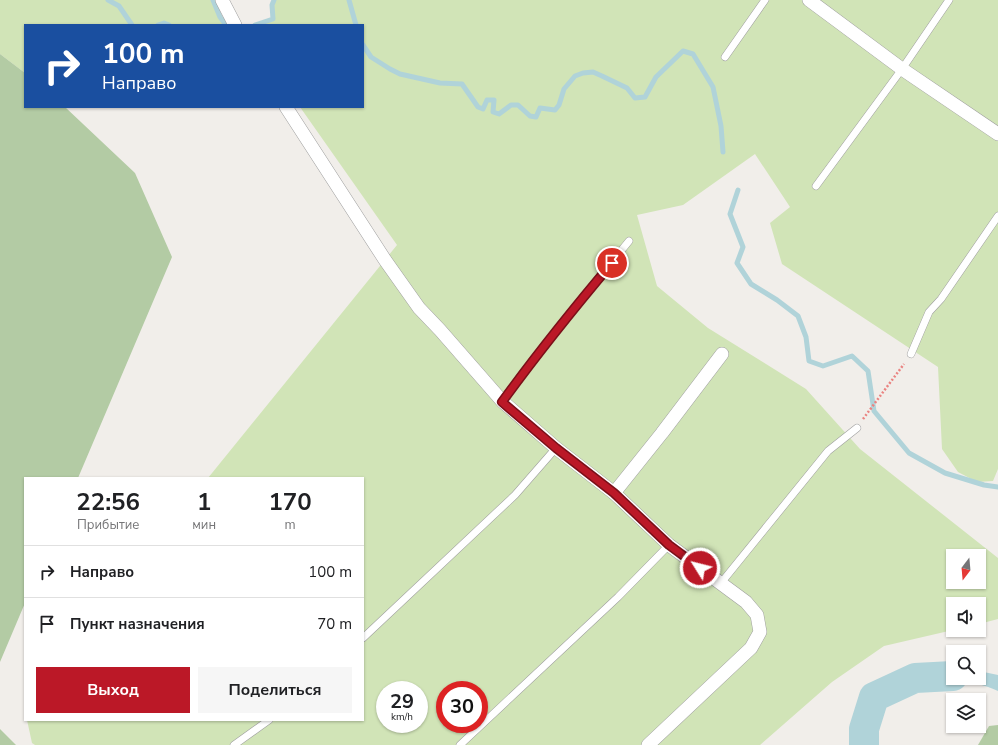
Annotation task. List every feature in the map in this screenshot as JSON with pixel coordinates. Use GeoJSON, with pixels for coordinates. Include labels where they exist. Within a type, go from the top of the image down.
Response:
{"type":"FeatureCollection","features":[{"type":"Feature","properties":{"kind":"street"},"geometry":{"type":"LineString","coordinates":[[222,0],[234,24]]}},
{"type":"Feature","properties":{"kind":"street"},"geometry":{"type":"LineString","coordinates":[[809,0],[902,69],[998,134]]}},
{"type":"Feature","properties":{"kind":"street"},"geometry":{"type":"LineString","coordinates":[[287,108],[385,260],[419,308],[502,402],[556,448],[614,493],[669,545],[746,602],[757,616],[760,632],[752,648],[648,745]]}},
{"type":"Feature","properties":{"kind":"street"},"geometry":{"type":"LineString","coordinates":[[614,493],[722,354]]}},
{"type":"Feature","properties":{"kind":"lane"},"geometry":{"type":"LineString","coordinates":[[725,57],[765,0]]}},
{"type":"Feature","properties":{"kind":"lane"},"geometry":{"type":"LineString","coordinates":[[816,186],[902,69],[949,0]]}},
{"type":"Feature","properties":{"kind":"lane"},"geometry":{"type":"LineString","coordinates":[[911,354],[929,312],[941,299],[998,216]]}},
{"type":"Feature","properties":{"kind":"lane"},"geometry":{"type":"LineString","coordinates":[[502,402],[524,370],[629,241]]}},
{"type":"Feature","properties":{"kind":"lane"},"geometry":{"type":"LineString","coordinates":[[721,583],[828,450],[857,428]]}},
{"type":"Feature","properties":{"kind":"lane"},"geometry":{"type":"LineString","coordinates":[[364,637],[515,495],[556,448]]}},
{"type":"Feature","properties":{"kind":"lane"},"geometry":{"type":"LineString","coordinates":[[460,745],[618,597],[669,545]]}},
{"type":"Feature","properties":{"kind":"lane"},"geometry":{"type":"LineString","coordinates":[[234,745],[267,721]]}},
{"type":"Feature","properties":{"kind":"path"},"geometry":{"type":"LineString","coordinates":[[857,428],[911,354]]}},
{"type":"Feature","properties":{"kind":"green space"},"geometry":{"type":"Polygon","coordinates":[[[0,0],[213,0],[220,17],[225,24],[24,24],[24,72],[0,54],[0,0]]]}},
{"type":"Feature","properties":{"kind":"green space"},"geometry":{"type":"Polygon","coordinates":[[[274,0],[998,0],[998,469],[993,481],[977,482],[958,472],[942,449],[938,367],[782,264],[770,223],[790,207],[755,154],[683,205],[637,215],[657,286],[708,328],[806,389],[860,449],[998,558],[998,619],[986,622],[986,597],[946,597],[946,632],[884,646],[832,682],[760,745],[35,745],[32,743],[27,721],[364,721],[364,477],[209,477],[397,245],[301,108],[364,108],[364,24],[258,24],[273,19],[272,5],[274,0]]]}},
{"type":"Feature","properties":{"kind":"green space"},"geometry":{"type":"Polygon","coordinates":[[[0,54],[24,72],[24,108],[66,108],[135,173],[172,257],[78,477],[24,477],[24,605],[0,662],[0,54]]]}},
{"type":"Feature","properties":{"kind":"green space"},"geometry":{"type":"Polygon","coordinates":[[[998,725],[998,745],[978,745],[986,733],[989,726],[998,725]]]}},
{"type":"Feature","properties":{"kind":"green space"},"geometry":{"type":"Polygon","coordinates":[[[0,729],[16,745],[0,745],[0,729]]]}},
{"type":"Feature","properties":{"kind":"water"},"geometry":{"type":"Polygon","coordinates":[[[986,672],[998,675],[998,691],[982,685],[986,685],[986,672]]]}},
{"type":"Feature","properties":{"kind":"waterway"},"geometry":{"type":"LineString","coordinates":[[108,0],[119,6],[131,24]]}},
{"type":"Feature","properties":{"kind":"waterway"},"geometry":{"type":"LineString","coordinates":[[213,0],[220,17],[225,24]]}},
{"type":"Feature","properties":{"kind":"waterway"},"geometry":{"type":"LineString","coordinates":[[258,24],[273,19],[272,5],[274,0]]}},
{"type":"Feature","properties":{"kind":"waterway"},"geometry":{"type":"LineString","coordinates":[[349,0],[356,24]]}},
{"type":"Feature","properties":{"kind":"waterway"},"geometry":{"type":"LineString","coordinates":[[161,24],[166,24]]}},
{"type":"Feature","properties":{"kind":"waterway"},"geometry":{"type":"LineString","coordinates":[[364,46],[371,57],[400,74],[440,83],[462,84],[478,107],[483,109],[487,100],[494,100],[493,112],[499,114],[511,105],[518,105],[530,116],[536,117],[540,108],[555,110],[559,105],[564,89],[575,76],[583,73],[593,72],[627,88],[635,98],[645,97],[656,77],[683,51],[693,54],[713,87],[721,126],[723,152]]}},
{"type":"Feature","properties":{"kind":"waterway"},"geometry":{"type":"LineString","coordinates":[[738,190],[730,214],[743,247],[737,263],[751,284],[777,300],[798,316],[806,337],[809,361],[823,366],[852,356],[868,371],[874,411],[909,453],[945,473],[984,485],[998,487]]}},
{"type":"Feature","properties":{"kind":"waterway"},"geometry":{"type":"LineString","coordinates":[[864,745],[864,729],[874,697],[915,678],[946,676]]}},
{"type":"Feature","properties":{"kind":"route"},"geometry":{"type":"LineString","coordinates":[[612,263],[524,370],[502,402],[556,448],[614,493],[669,545],[700,568]]}}]}
